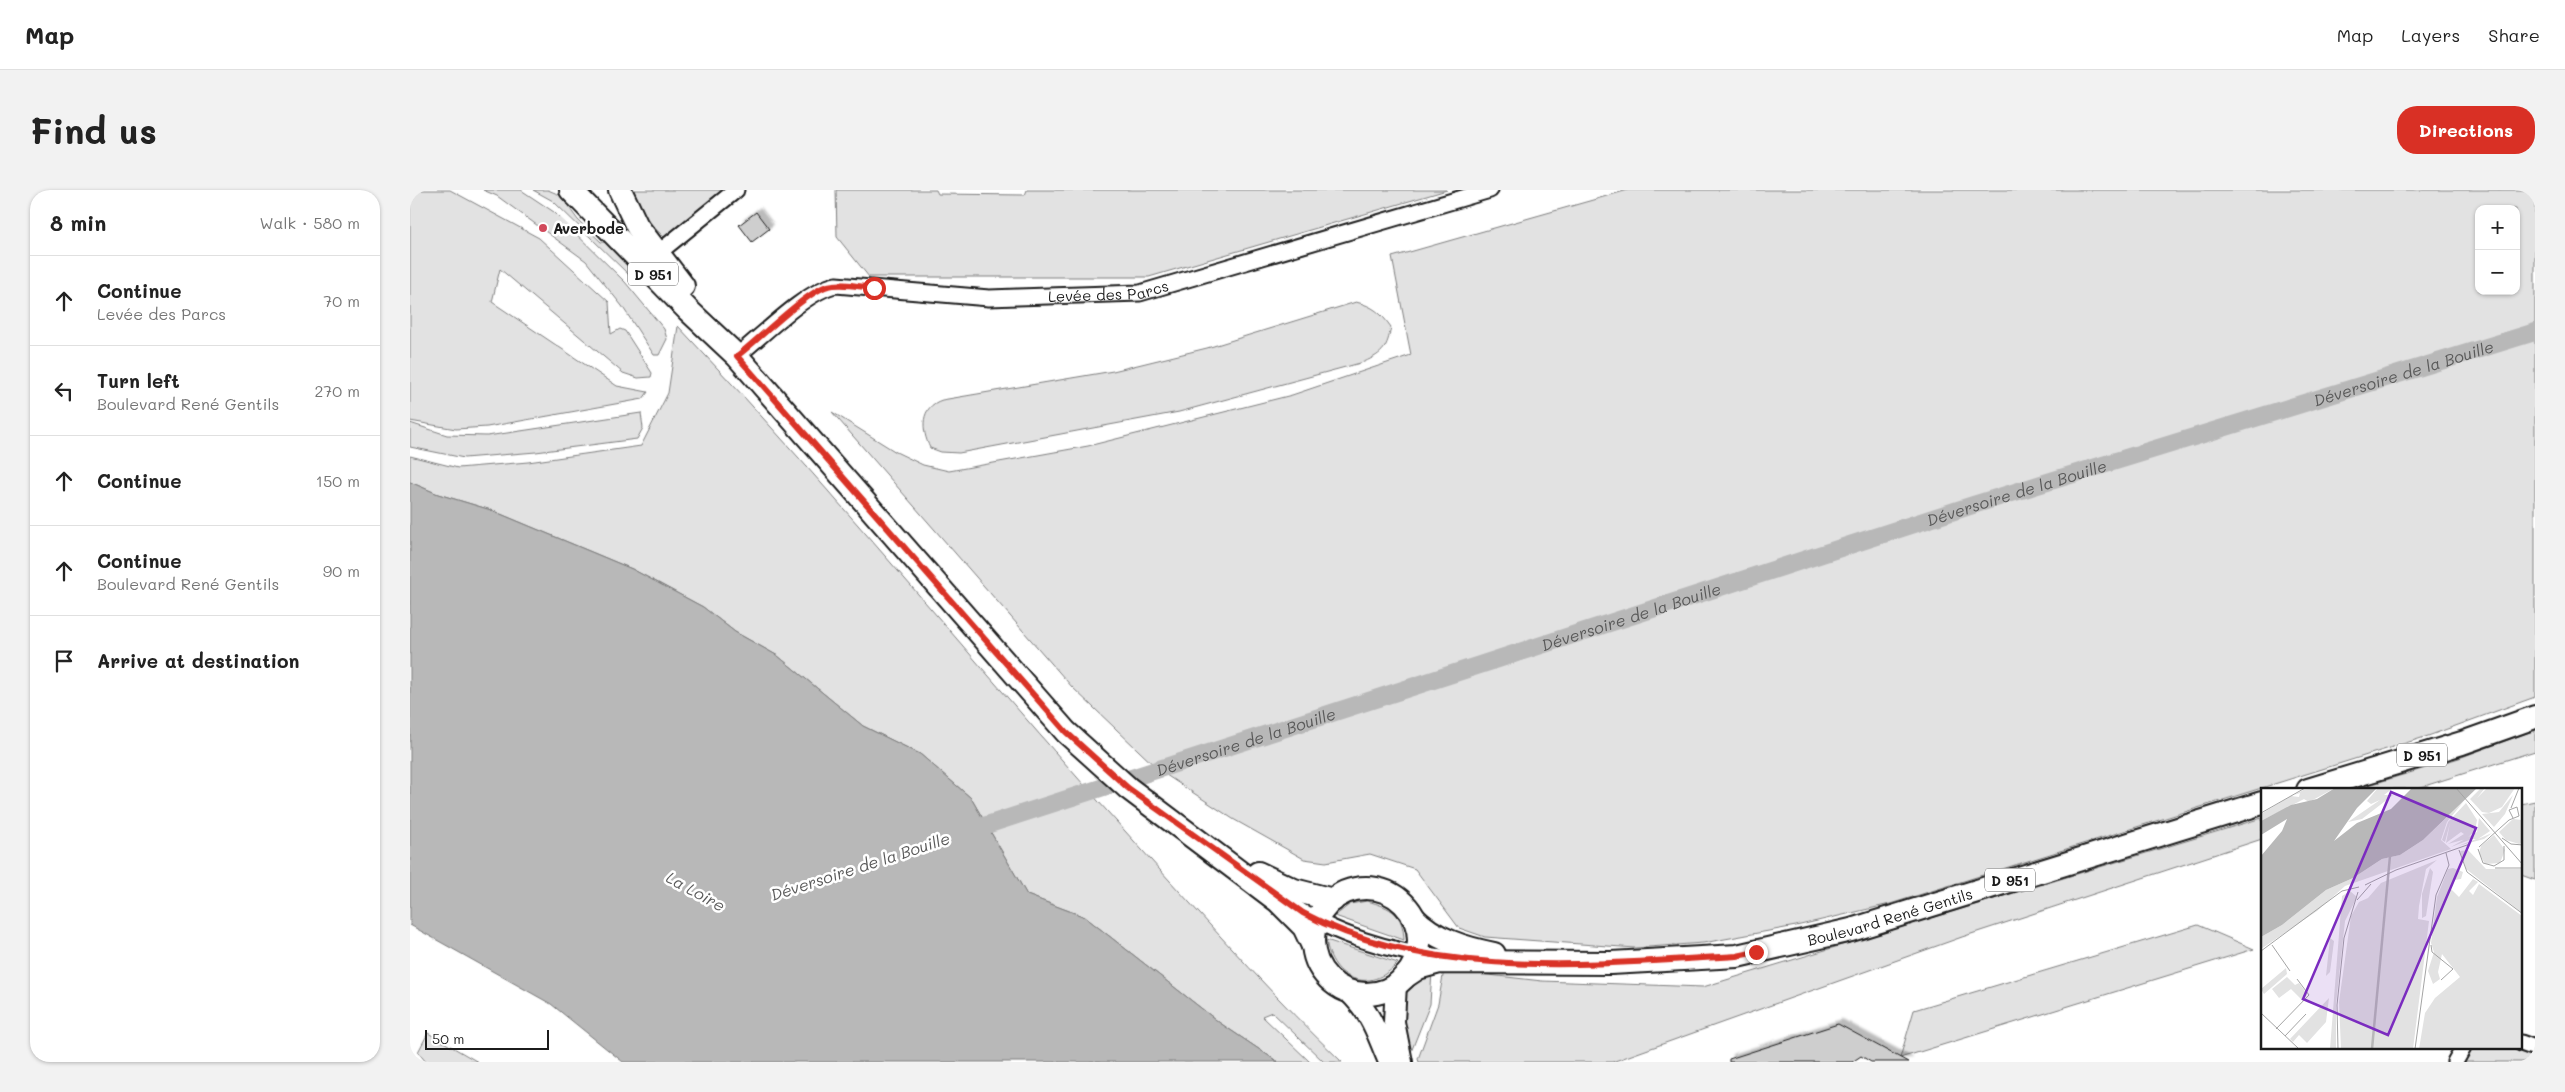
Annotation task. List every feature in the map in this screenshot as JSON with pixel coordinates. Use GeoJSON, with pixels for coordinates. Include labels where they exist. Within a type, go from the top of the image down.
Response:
{"type":"FeatureCollection","features":[{"type":"Feature","properties":{"kind":"main road","name":"D 951"},"geometry":{"type":"LineString","coordinates":[[571,190],[688,310],[737,356]]}},
{"type":"Feature","properties":{"kind":"main road","name":"D 951"},"geometry":{"type":"LineString","coordinates":[[620,190],[633,219],[657,254],[737,356],[1066,732],[1128,788],[1192,834],[1294,914],[1304,927],[1313,946]]}},
{"type":"Feature","properties":{"kind":"main road","name":"D 951"},"geometry":{"type":"LineString","coordinates":[[2315,788],[2462,743],[2535,716]]}},
{"type":"Feature","properties":{"kind":"main road","name":"Boulevard René Gentils"},"geometry":{"type":"LineString","coordinates":[[1348,991],[1373,993],[1399,981],[1418,968],[1440,962],[1611,963],[1737,956],[1851,930],[2261,803]]}},
{"type":"Feature","properties":{"kind":"main road","name":"D 951"},"geometry":{"type":"LineString","coordinates":[[1192,834],[1257,872],[1294,890],[1333,900]]}},
{"type":"Feature","properties":{"kind":"main road","name":"Boulevard René Gentils"},"geometry":{"type":"LineString","coordinates":[[1333,900],[1357,889],[1377,890],[1395,897],[1426,931],[1471,949],[1536,963]]}},
{"type":"Feature","properties":{"kind":"main road"},"geometry":{"type":"LineString","coordinates":[[1333,900],[1324,908],[1314,930],[1313,946],[1317,961],[1324,974],[1335,984],[1348,991],[1365,1008],[1374,1023],[1388,1062]]}},
{"type":"Feature","properties":{"kind":"main road"},"geometry":{"type":"LineString","coordinates":[[1402,1062],[1394,1022],[1399,981],[1410,970],[1417,953],[1418,938],[1413,917]]}},
{"type":"Feature","properties":{"kind":"street"},"geometry":{"type":"LineString","coordinates":[[657,254],[736,190]]}},
{"type":"Feature","properties":{"kind":"street","name":"Levée des Parcs"},"geometry":{"type":"LineString","coordinates":[[737,356],[811,295],[826,286],[836,285],[989,298],[1140,293],[1490,190]]}},
{"type":"Feature","properties":{"kind":"street"},"geometry":{"type":"LineString","coordinates":[[1192,834],[1303,913],[1318,921],[1389,947],[1417,953],[1536,963]]}},
{"type":"Feature","properties":{"kind":"street"},"geometry":{"type":"LineString","coordinates":[[2522,1043],[2535,1048]]}},
{"type":"Feature","properties":{"kind":"street"},"geometry":{"type":"LineString","coordinates":[[2455,1062],[2462,1050]]}},
{"type":"Feature","properties":{"kind":"shaded area"},"geometry":{"type":"Polygon","coordinates":[[[410,190],[450,190],[539,238],[609,302],[611,334],[620,329],[625,331],[652,373],[651,377],[638,378],[623,373],[500,269],[492,302],[617,386],[648,392],[643,399],[487,427],[456,429],[410,421],[410,190]]]}},
{"type":"Feature","properties":{"kind":"shaded area"},"geometry":{"type":"Polygon","coordinates":[[[483,190],[521,190],[554,212],[625,282],[664,329],[667,339],[659,355],[654,355],[622,306],[586,261],[497,196],[483,190]]]}},
{"type":"Feature","properties":{"kind":"shaded area"},"geometry":{"type":"Polygon","coordinates":[[[533,190],[548,190],[560,195],[578,220],[601,242],[613,243],[624,261],[638,267],[629,275],[553,201],[533,190]]]}},
{"type":"Feature","properties":{"kind":"shaded area"},"geometry":{"type":"Polygon","coordinates":[[[630,190],[725,190],[665,238],[642,216],[630,190]]]}},
{"type":"Feature","properties":{"kind":"shaded area"},"geometry":{"type":"Polygon","coordinates":[[[836,190],[936,190],[938,194],[1025,195],[1027,190],[1447,190],[1149,277],[869,277],[837,237],[836,190]]]}},
{"type":"Feature","properties":{"kind":"shaded area"},"geometry":{"type":"Polygon","coordinates":[[[1628,190],[2535,190],[2535,697],[2428,736],[1890,904],[1796,926],[1703,943],[1635,948],[1485,937],[1459,928],[1415,869],[1370,854],[1326,862],[1304,859],[1233,819],[1160,771],[1072,687],[832,412],[896,452],[923,465],[949,471],[1088,446],[1292,395],[1411,355],[1392,257],[1628,190]]]}},
{"type":"Feature","properties":{"kind":"shaded area"},"geometry":{"type":"Polygon","coordinates":[[[1356,302],[1376,311],[1391,327],[1384,349],[1376,356],[1364,362],[1179,412],[959,453],[941,452],[930,448],[927,441],[924,426],[926,413],[935,403],[942,400],[1113,371],[1207,348],[1356,302]]]}},
{"type":"Feature","properties":{"kind":"shaded area"},"geometry":{"type":"Polygon","coordinates":[[[678,326],[801,460],[1160,870],[1272,992],[1342,1062],[1324,1062],[1272,1012],[1262,1016],[1310,1062],[1278,1062],[1220,1023],[1085,917],[1027,895],[971,798],[920,754],[863,726],[778,656],[735,632],[703,607],[632,569],[491,510],[438,494],[410,482],[410,456],[458,468],[528,462],[641,446],[668,393],[678,326]]]}},
{"type":"Feature","properties":{"kind":"shaded area"},"geometry":{"type":"Polygon","coordinates":[[[641,413],[643,428],[637,439],[536,452],[464,458],[410,447],[410,423],[447,435],[487,436],[641,413]]]}},
{"type":"Feature","properties":{"kind":"shaded area"},"geometry":{"type":"Polygon","coordinates":[[[2535,730],[2535,751],[2418,788],[2359,788],[2459,758],[2535,730]]]}},
{"type":"Feature","properties":{"kind":"shaded area"},"geometry":{"type":"Polygon","coordinates":[[[2535,801],[2535,880],[2522,875],[2522,804],[2535,801]]]}},
{"type":"Feature","properties":{"kind":"shaded area"},"geometry":{"type":"Polygon","coordinates":[[[2261,818],[2261,839],[1962,937],[1612,1062],[1419,1062],[1418,1059],[1438,1004],[1444,970],[1542,981],[1703,987],[2261,818]]]}},
{"type":"Feature","properties":{"kind":"shaded area"},"geometry":{"type":"Polygon","coordinates":[[[1367,901],[1383,906],[1394,913],[1401,924],[1404,940],[1335,916],[1350,904],[1367,901]]]}},
{"type":"Feature","properties":{"kind":"shaded area"},"geometry":{"type":"Polygon","coordinates":[[[2198,925],[2254,949],[1900,1058],[1914,1010],[2198,925]]]}},
{"type":"Feature","properties":{"kind":"shaded area"},"geometry":{"type":"Polygon","coordinates":[[[1326,940],[1398,963],[1387,973],[1375,979],[1353,978],[1336,965],[1326,940]]]}},
{"type":"Feature","properties":{"kind":"shaded area"},"geometry":{"type":"Polygon","coordinates":[[[1432,971],[1430,1004],[1409,1057],[1401,1018],[1403,996],[1418,978],[1432,971]]]}},
{"type":"Feature","properties":{"kind":"shaded area"},"geometry":{"type":"Polygon","coordinates":[[[428,1033],[478,1062],[426,1062],[418,1052],[428,1033]]]}},
{"type":"Feature","properties":{"kind":"shaded area"},"geometry":{"type":"Polygon","coordinates":[[[2471,1050],[2518,1050],[2535,1057],[2535,1062],[2462,1062],[2471,1050]]]}},
{"type":"Feature","properties":{"kind":"water","name":"La Loire"},"geometry":{"type":"Polygon","coordinates":[[[410,482],[438,494],[491,510],[632,569],[703,607],[735,632],[778,656],[863,726],[920,754],[971,798],[1027,895],[1085,917],[1220,1023],[1278,1062],[623,1062],[551,1004],[410,925],[410,482]]]}},
{"type":"Feature","properties":{"kind":"building"},"geometry":{"type":"Polygon","coordinates":[[[756,212],[769,229],[752,242],[739,225],[756,212]]]}},
{"type":"Feature","properties":{"kind":"building"},"geometry":{"type":"Polygon","coordinates":[[[1838,1024],[1908,1062],[1871,1062],[1861,1056],[1852,1062],[1729,1062],[1729,1059],[1838,1024]]]}},
{"type":"Feature","properties":{"kind":"waterway","name":"Déversoire de la Bouille"},"geometry":{"type":"LineString","coordinates":[[965,832],[1973,505],[2535,332]]}},
{"type":"Feature","properties":{"kind":"place","name":"Averbode"},"geometry":{"type":"Point","coordinates":[543,228]}},
{"type":"Feature","properties":{"kind":"route"},"geometry":{"type":"LineString","coordinates":[[874,288],[826,286],[811,295],[737,356],[832,462],[946,596],[1066,732],[1128,788],[1303,913],[1329,927],[1389,947],[1427,955],[1536,963],[1611,963],[1737,956],[1756,952]]}}]}
